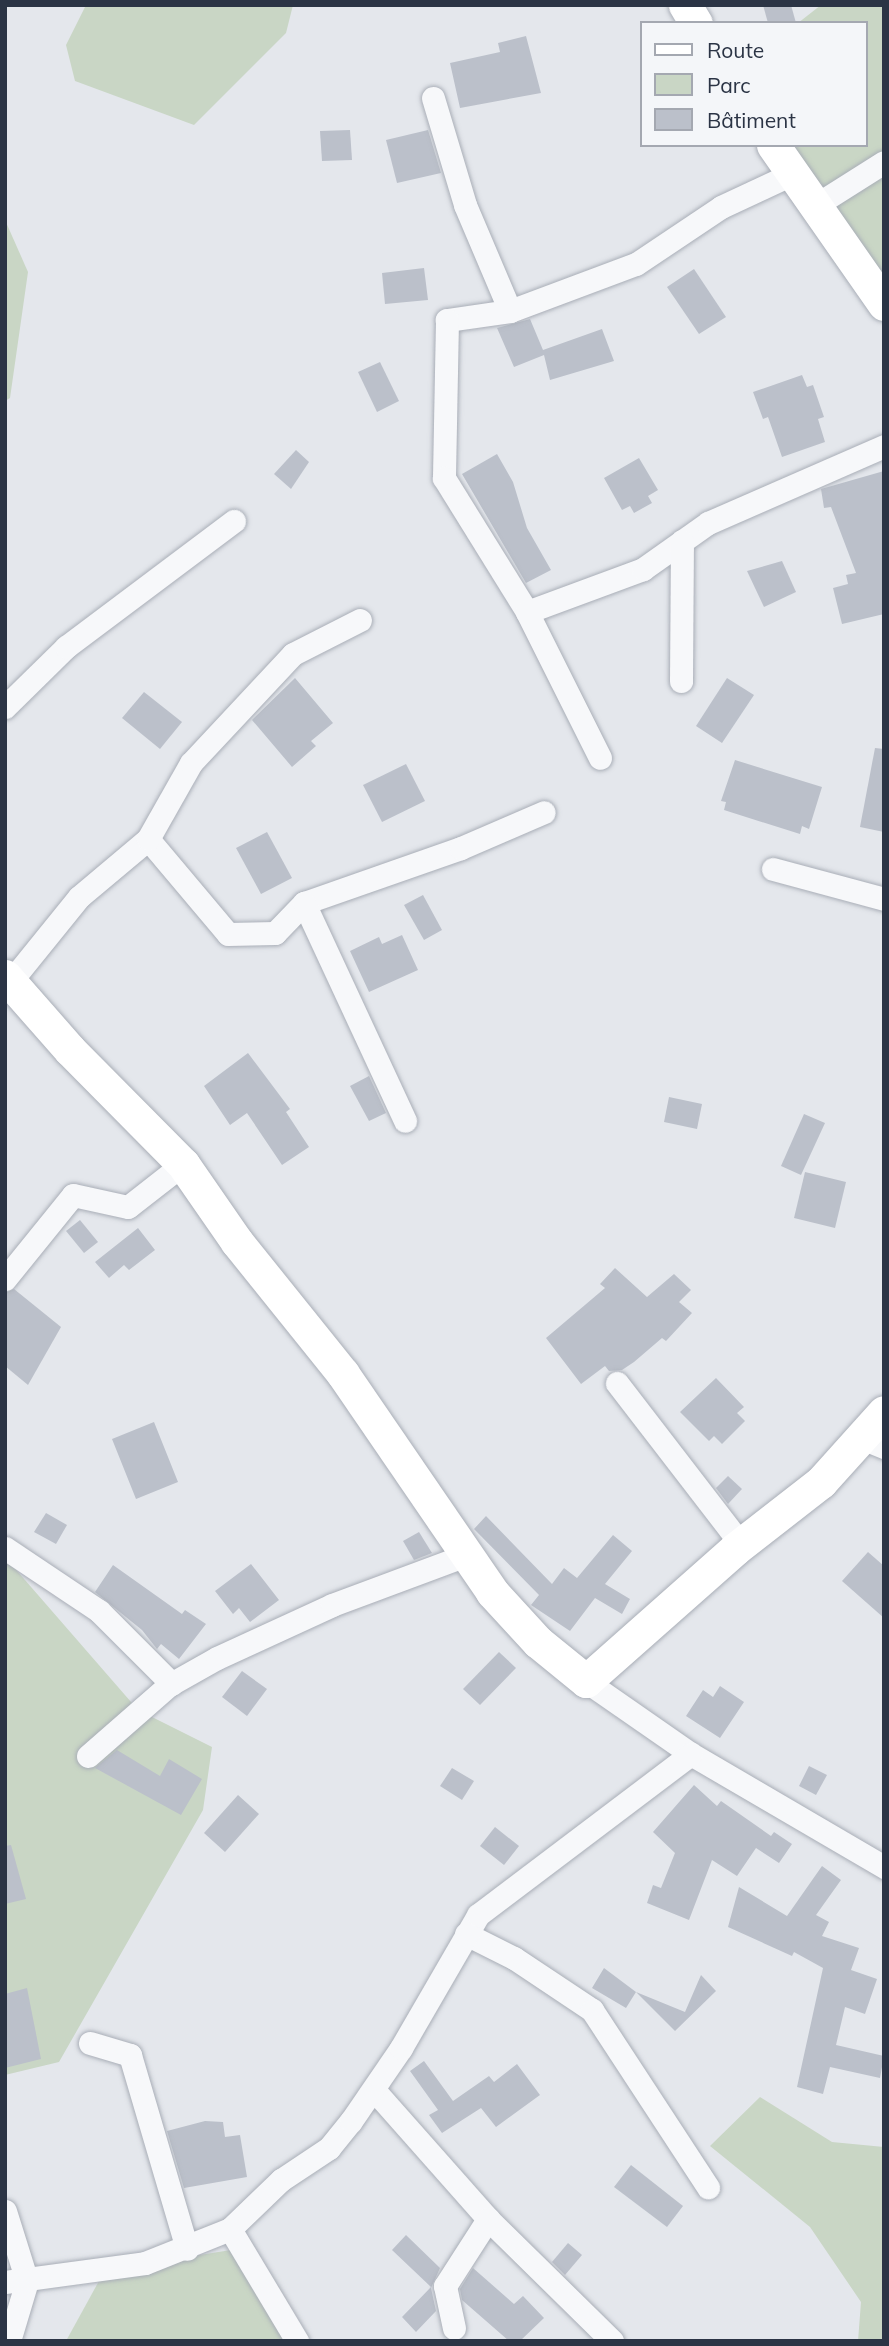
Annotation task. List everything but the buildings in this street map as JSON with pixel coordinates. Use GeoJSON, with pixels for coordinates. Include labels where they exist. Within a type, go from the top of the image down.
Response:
{"type":"FeatureCollection","features":[{"type":"Feature","properties":{"kind":"street"},"geometry":{"type":"LineString","coordinates":[[685,5],[695,21]]}},
{"type":"Feature","properties":{"kind":"street"},"geometry":{"type":"LineString","coordinates":[[433,98],[465,205],[510,311]]}},
{"type":"Feature","properties":{"kind":"street"},"geometry":{"type":"LineString","coordinates":[[774,147],[884,304]]}},
{"type":"Feature","properties":{"kind":"street"},"geometry":{"type":"LineString","coordinates":[[816,205],[884,162]]}},
{"type":"Feature","properties":{"kind":"street"},"geometry":{"type":"LineString","coordinates":[[600,758],[527,612],[444,478],[447,320],[510,311],[636,264],[721,207],[794,173]]}},
{"type":"Feature","properties":{"kind":"street"},"geometry":{"type":"LineString","coordinates":[[527,612],[643,569],[708,523],[884,446]]}},
{"type":"Feature","properties":{"kind":"street"},"geometry":{"type":"LineString","coordinates":[[5,707],[66,648],[234,521]]}},
{"type":"Feature","properties":{"kind":"street"},"geometry":{"type":"LineString","coordinates":[[681,681],[682,541]]}},
{"type":"Feature","properties":{"kind":"street"},"geometry":{"type":"LineString","coordinates":[[360,620],[293,654],[191,763],[148,839],[79,897],[8,978],[69,1050],[183,1164],[237,1242],[343,1374],[464,1556],[538,1642],[586,1681],[691,1754],[884,1867]]}},
{"type":"Feature","properties":{"kind":"street"},"geometry":{"type":"LineString","coordinates":[[148,839],[228,934],[275,933],[304,903],[461,848],[544,812]]}},
{"type":"Feature","properties":{"kind":"street"},"geometry":{"type":"LineString","coordinates":[[773,869],[884,899]]}},
{"type":"Feature","properties":{"kind":"street"},"geometry":{"type":"LineString","coordinates":[[304,903],[405,1121]]}},
{"type":"Feature","properties":{"kind":"street"},"geometry":{"type":"LineString","coordinates":[[5,1279],[73,1195],[128,1207],[183,1164]]}},
{"type":"Feature","properties":{"kind":"street"},"geometry":{"type":"LineString","coordinates":[[617,1383],[741,1544]]}},
{"type":"Feature","properties":{"kind":"street"},"geometry":{"type":"LineString","coordinates":[[586,1681],[741,1544],[874,1443],[884,1412]]}},
{"type":"Feature","properties":{"kind":"street"},"geometry":{"type":"LineString","coordinates":[[5,1548],[99,1611],[172,1684]]}},
{"type":"Feature","properties":{"kind":"street"},"geometry":{"type":"LineString","coordinates":[[89,1756],[172,1684],[277,1629],[464,1556]]}},
{"type":"Feature","properties":{"kind":"street"},"geometry":{"type":"LineString","coordinates":[[16,2281],[145,2263],[187,2249],[230,2229],[281,2180],[328,2148],[374,2090],[478,1915],[691,1754]]}},
{"type":"Feature","properties":{"kind":"street"},"geometry":{"type":"LineString","coordinates":[[466,1934],[514,1958],[592,2010],[708,2187]]}},
{"type":"Feature","properties":{"kind":"street"},"geometry":{"type":"LineString","coordinates":[[90,2043],[130,2055],[187,2249]]}},
{"type":"Feature","properties":{"kind":"street"},"geometry":{"type":"LineString","coordinates":[[374,2090],[488,2219],[612,2341]]}},
{"type":"Feature","properties":{"kind":"street"},"geometry":{"type":"LineString","coordinates":[[5,2211],[16,2281],[9,2341]]}},
{"type":"Feature","properties":{"kind":"street"},"geometry":{"type":"LineString","coordinates":[[454,2328],[445,2286],[488,2219]]}},
{"type":"Feature","properties":{"kind":"street"},"geometry":{"type":"LineString","coordinates":[[230,2229],[296,2341]]}},
{"type":"Feature","properties":{"kind":"green space"},"geometry":{"type":"Polygon","coordinates":[[[86,5],[293,5],[286,33],[194,125],[75,81],[66,45],[86,5]]]}},
{"type":"Feature","properties":{"kind":"green space"},"geometry":{"type":"Polygon","coordinates":[[[821,5],[884,5],[884,298],[780,147],[868,147],[868,21],[801,21],[821,5]]]}},
{"type":"Feature","properties":{"kind":"green space"},"geometry":{"type":"Polygon","coordinates":[[[5,220],[28,272],[10,398],[5,401],[5,220]]]}},
{"type":"Feature","properties":{"kind":"green space"},"geometry":{"type":"Polygon","coordinates":[[[5,1557],[138,1710],[212,1747],[203,1810],[59,2062],[5,2075],[5,1557]]]}},
{"type":"Feature","properties":{"kind":"green space"},"geometry":{"type":"Polygon","coordinates":[[[760,2097],[832,2142],[884,2147],[884,2341],[858,2341],[861,2302],[810,2227],[710,2146],[760,2097]]]}},
{"type":"Feature","properties":{"kind":"green space"},"geometry":{"type":"Polygon","coordinates":[[[231,2250],[292,2341],[66,2341],[105,2270],[231,2250]]]}}]}
